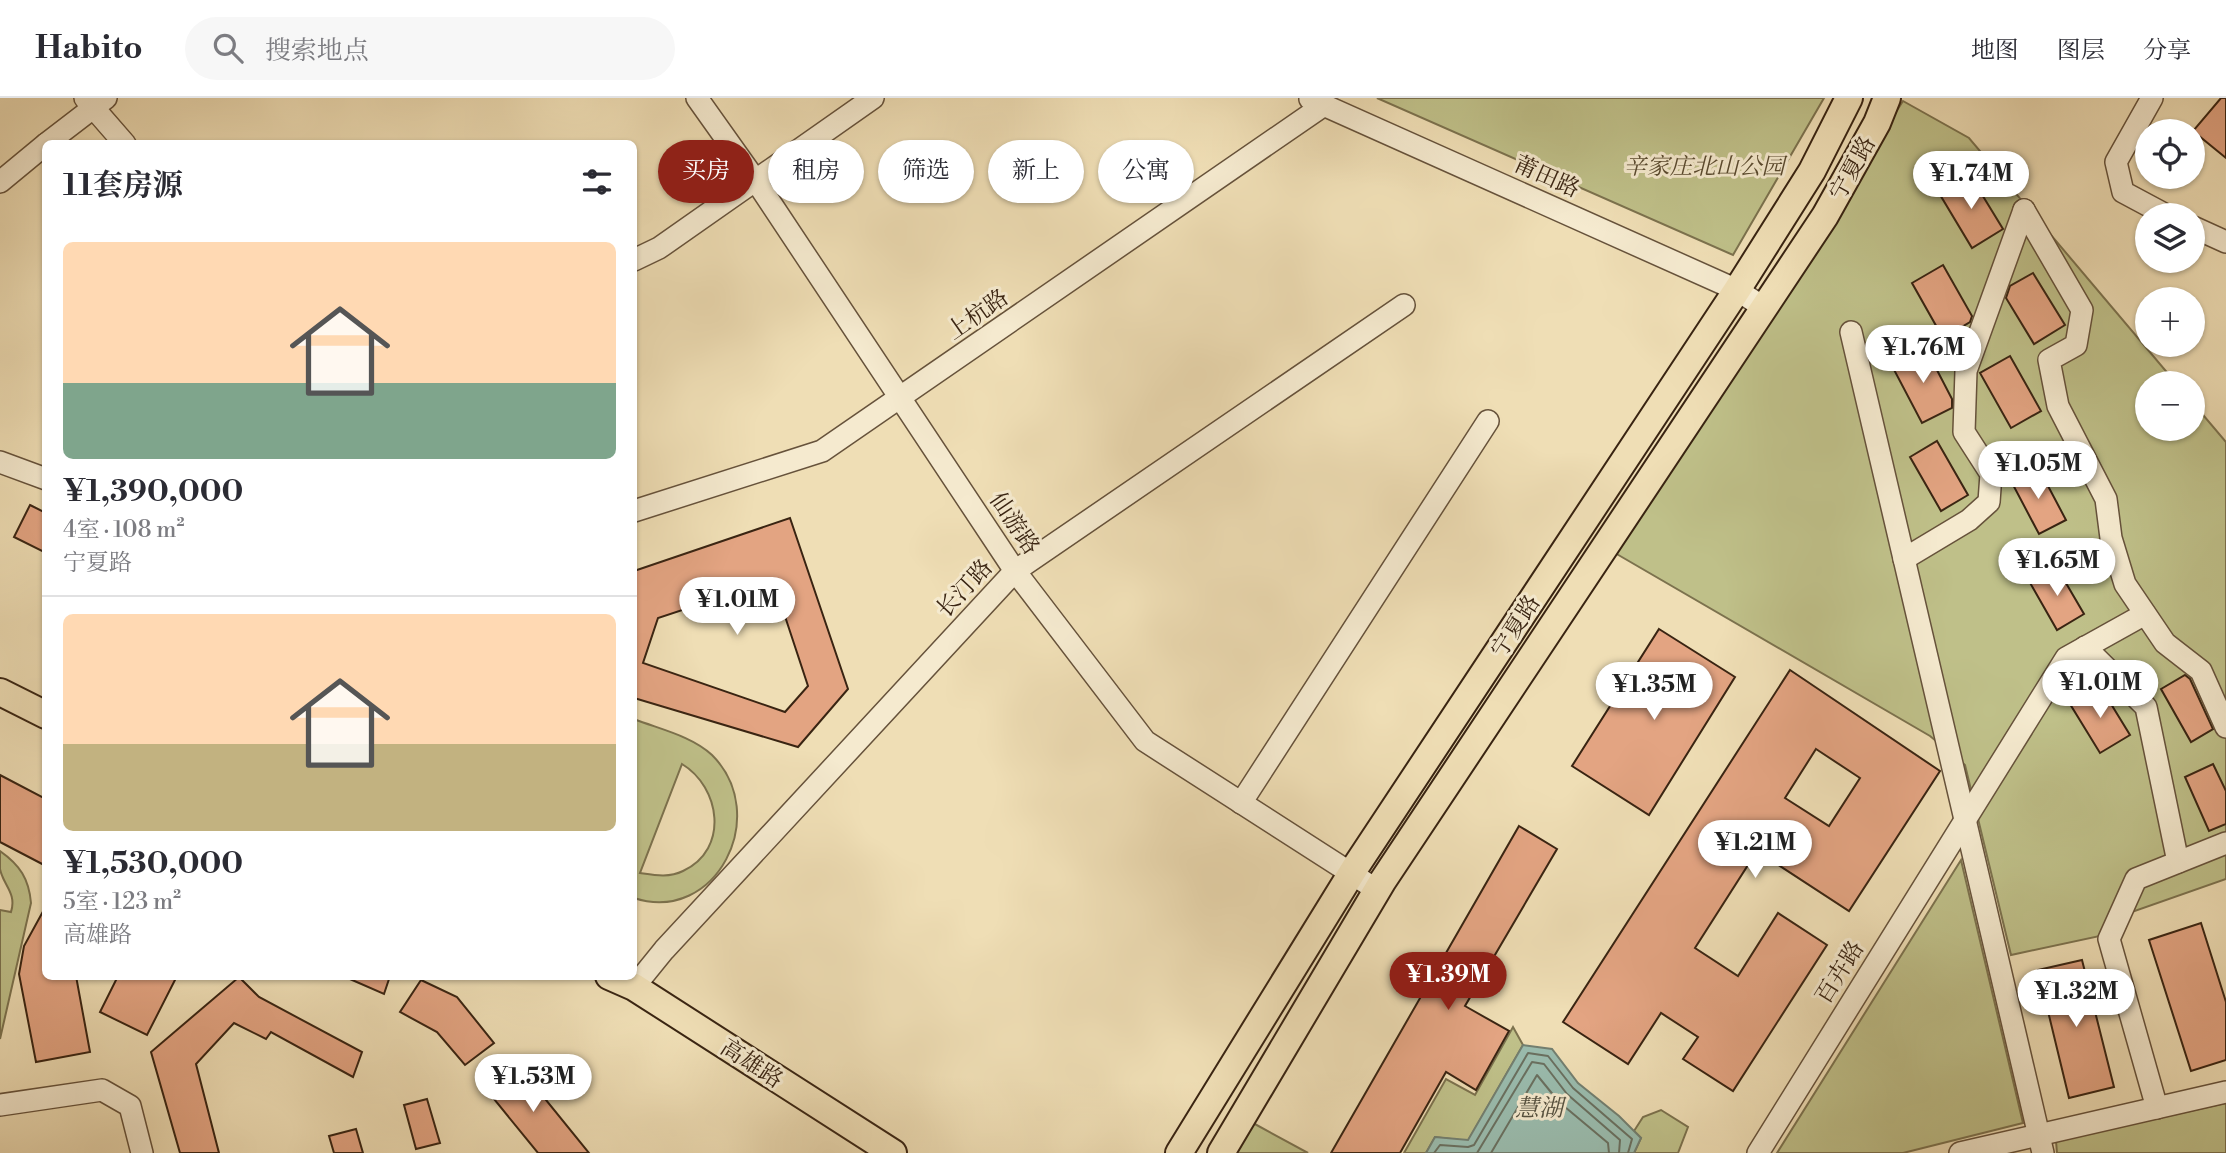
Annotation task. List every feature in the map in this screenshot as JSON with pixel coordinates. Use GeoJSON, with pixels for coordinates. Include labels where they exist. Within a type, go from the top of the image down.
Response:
{"type":"FeatureCollection","features":[{"type":"Feature","properties":{"kind":"main road","name":"宁夏路"},"geometry":{"type":"LineString","coordinates":[[1179,1153],[1351,875],[1737,290],[1812,171],[1849,98]]}},
{"type":"Feature","properties":{"kind":"main road","name":"宁夏路"},"geometry":{"type":"LineString","coordinates":[[1221,1153],[1377,890],[1825,216],[1877,123],[1887,98]]}},
{"type":"Feature","properties":{"kind":"main road"},"geometry":{"type":"LineString","coordinates":[[0,692],[42,713]]}},
{"type":"Feature","properties":{"kind":"main road","name":"高雄路"},"geometry":{"type":"LineString","coordinates":[[618,980],[634,987],[893,1153]]}},
{"type":"Feature","properties":{"kind":"street","name":"仙游路"},"geometry":{"type":"LineString","coordinates":[[697,98],[756,181],[1015,571],[1145,741],[1377,890]]}},
{"type":"Feature","properties":{"kind":"street"},"geometry":{"type":"LineString","coordinates":[[637,259],[659,248],[873,98]]}},
{"type":"Feature","properties":{"kind":"street"},"geometry":{"type":"LineString","coordinates":[[2144,203],[2123,192],[2116,162],[2152,98]]}},
{"type":"Feature","properties":{"kind":"street"},"geometry":{"type":"LineString","coordinates":[[50,140],[94,101],[122,140]]}},
{"type":"Feature","properties":{"kind":"street","name":"莆田路"},"geometry":{"type":"LineString","coordinates":[[1316,102],[1737,290],[1763,307]]}},
{"type":"Feature","properties":{"kind":"street","name":"上杭路"},"geometry":{"type":"LineString","coordinates":[[637,510],[822,452],[901,399],[1316,102]]}},
{"type":"Feature","properties":{"kind":"street"},"geometry":{"type":"LineString","coordinates":[[0,182],[42,147]]}},
{"type":"Feature","properties":{"kind":"street"},"geometry":{"type":"LineString","coordinates":[[1904,559],[1969,520],[1989,502],[1991,474],[1964,432],[1966,371],[2024,210],[2082,310],[2076,345],[2049,360],[2058,407],[2106,499],[2111,538],[2125,584],[2165,643],[2201,671],[2226,727]]}},
{"type":"Feature","properties":{"kind":"street"},"geometry":{"type":"LineString","coordinates":[[2205,232],[2226,242]]}},
{"type":"Feature","properties":{"kind":"street","name":"长汀路"},"geometry":{"type":"LineString","coordinates":[[634,987],[664,950],[1015,571],[1404,305]]}},
{"type":"Feature","properties":{"kind":"street"},"geometry":{"type":"LineString","coordinates":[[1851,332],[2041,1144]]}},
{"type":"Feature","properties":{"kind":"street"},"geometry":{"type":"LineString","coordinates":[[1241,803],[1488,421]]}},
{"type":"Feature","properties":{"kind":"street"},"geometry":{"type":"LineString","coordinates":[[0,462],[42,478]]}},
{"type":"Feature","properties":{"kind":"street","name":"百卉路"},"geometry":{"type":"LineString","coordinates":[[1758,1153],[2066,658],[2144,614]]}},
{"type":"Feature","properties":{"kind":"street"},"geometry":{"type":"LineString","coordinates":[[2085,647],[2146,707],[2178,862]]}},
{"type":"Feature","properties":{"kind":"street"},"geometry":{"type":"LineString","coordinates":[[2157,1108],[2109,939],[2136,879],[2226,843]]}},
{"type":"Feature","properties":{"kind":"street"},"geometry":{"type":"LineString","coordinates":[[0,1105],[102,1090],[130,1106],[142,1153]]}},
{"type":"Feature","properties":{"kind":"street"},"geometry":{"type":"LineString","coordinates":[[1960,1153],[2041,1144],[2157,1108],[2226,1092]]}},
{"type":"Feature","properties":{"kind":"green space","name":"辛家庄北山公园"},"geometry":{"type":"Polygon","coordinates":[[[1377,98],[1824,98],[1733,255],[1377,98]]]}},
{"type":"Feature","properties":{"kind":"green space"},"geometry":{"type":"Polygon","coordinates":[[[1903,101],[1969,138],[2135,334],[2135,357],[2154,357],[2166,371],[2135,371],[2135,441],[2205,441],[2205,417],[2226,442],[2226,879],[2106,921],[2100,936],[2011,955],[1965,765],[1930,736],[1615,553],[1903,101]]]}},
{"type":"Feature","properties":{"kind":"green space"},"geometry":{"type":"Polygon","coordinates":[[[637,720],[704,748],[729,779],[737,806],[735,834],[726,859],[711,880],[689,895],[663,902],[637,898],[637,720]],[[682,764],[640,873],[678,873],[698,861],[708,848],[713,834],[714,818],[705,787],[695,774],[682,764]]]}},
{"type":"Feature","properties":{"kind":"green space"},"geometry":{"type":"Polygon","coordinates":[[[0,851],[22,873],[31,903],[0,1039],[0,910],[11,912],[12,900],[0,869],[0,851]]]}},
{"type":"Feature","properties":{"kind":"green space"},"geometry":{"type":"Polygon","coordinates":[[[1961,860],[2023,1123],[1903,1153],[1777,1153],[1961,860]]]}},
{"type":"Feature","properties":{"kind":"green space"},"geometry":{"type":"Polygon","coordinates":[[[1513,1027],[1523,1045],[1468,1141],[1435,1137],[1426,1153],[1404,1153],[1446,1079],[1475,1095],[1513,1027]]]}},
{"type":"Feature","properties":{"kind":"green space"},"geometry":{"type":"Polygon","coordinates":[[[2226,1103],[2226,1153],[2057,1153],[2056,1141],[2226,1103]]]}},
{"type":"Feature","properties":{"kind":"green space"},"geometry":{"type":"Polygon","coordinates":[[[1661,1110],[1688,1127],[1678,1153],[1634,1153],[1641,1138],[1634,1131],[1643,1117],[1661,1110]]]}},
{"type":"Feature","properties":{"kind":"green space"},"geometry":{"type":"Polygon","coordinates":[[[1253,1123],[1308,1153],[1235,1153],[1253,1123]]]}},
{"type":"Feature","properties":{"kind":"water","name":"慧湖"},"geometry":{"type":"Polygon","coordinates":[[[1523,1045],[1552,1049],[1578,1083],[1619,1116],[1641,1138],[1634,1153],[1426,1153],[1435,1137],[1468,1140],[1523,1045]]]}},
{"type":"Feature","properties":{"kind":"building"},"geometry":{"type":"Polygon","coordinates":[[[2221,98],[2226,98],[2226,158],[2205,141],[2203,119],[2221,98]]]}},
{"type":"Feature","properties":{"kind":"building"},"geometry":{"type":"Polygon","coordinates":[[[1970,175],[2003,229],[1972,248],[1939,193],[1970,175]]]}},
{"type":"Feature","properties":{"kind":"building"},"geometry":{"type":"Polygon","coordinates":[[[1943,265],[1972,316],[1970,322],[1943,338],[1912,283],[1943,265]]]}},
{"type":"Feature","properties":{"kind":"building"},"geometry":{"type":"Polygon","coordinates":[[[2033,273],[2065,325],[2034,344],[2006,298],[2010,286],[2033,273]]]}},
{"type":"Feature","properties":{"kind":"building"},"geometry":{"type":"Polygon","coordinates":[[[1925,347],[1952,399],[1952,408],[1922,423],[1891,364],[1925,347]]]}},
{"type":"Feature","properties":{"kind":"building"},"geometry":{"type":"Polygon","coordinates":[[[2010,356],[2041,411],[2011,428],[1980,373],[2010,356]]]}},
{"type":"Feature","properties":{"kind":"building"},"geometry":{"type":"Polygon","coordinates":[[[1937,441],[1968,495],[1941,511],[1910,457],[1937,441]]]}},
{"type":"Feature","properties":{"kind":"building"},"geometry":{"type":"Polygon","coordinates":[[[2038,467],[2066,520],[2039,534],[2011,481],[2038,467]]]}},
{"type":"Feature","properties":{"kind":"building"},"geometry":{"type":"Polygon","coordinates":[[[30,505],[42,511],[42,551],[14,537],[30,505]]]}},
{"type":"Feature","properties":{"kind":"building"},"geometry":{"type":"Polygon","coordinates":[[[790,518],[848,689],[798,747],[637,699],[637,570],[790,518]],[[773,580],[658,618],[643,663],[785,712],[808,686],[773,580]]]}},
{"type":"Feature","properties":{"kind":"building"},"geometry":{"type":"Polygon","coordinates":[[[2056,566],[2084,614],[2057,630],[2029,581],[2056,566]]]}},
{"type":"Feature","properties":{"kind":"building"},"geometry":{"type":"Polygon","coordinates":[[[1659,629],[1735,677],[1649,815],[1572,766],[1659,629]]]}},
{"type":"Feature","properties":{"kind":"building"},"geometry":{"type":"Polygon","coordinates":[[[1790,670],[1940,771],[1849,911],[1757,851],[1695,948],[1738,976],[1778,913],[1827,945],[1733,1091],[1683,1059],[1698,1037],[1661,1013],[1628,1064],[1563,1022],[1790,670]],[[1816,749],[1785,798],[1829,826],[1860,778],[1816,749]]]}},
{"type":"Feature","properties":{"kind":"building"},"geometry":{"type":"Polygon","coordinates":[[[2185,675],[2190,679],[2213,729],[2191,742],[2161,689],[2185,675]]]}},
{"type":"Feature","properties":{"kind":"building"},"geometry":{"type":"Polygon","coordinates":[[[2100,686],[2130,735],[2100,753],[2070,704],[2100,686]]]}},
{"type":"Feature","properties":{"kind":"building"},"geometry":{"type":"Polygon","coordinates":[[[2213,764],[2226,791],[2226,824],[2209,831],[2185,777],[2213,764]]]}},
{"type":"Feature","properties":{"kind":"building"},"geometry":{"type":"Polygon","coordinates":[[[0,775],[42,797],[42,864],[0,842],[0,775]]]}},
{"type":"Feature","properties":{"kind":"building"},"geometry":{"type":"Polygon","coordinates":[[[1519,826],[1557,849],[1465,1006],[1509,1031],[1476,1090],[1446,1072],[1400,1153],[1331,1153],[1519,826]]]}},
{"type":"Feature","properties":{"kind":"building"},"geometry":{"type":"Polygon","coordinates":[[[42,913],[42,980],[77,980],[90,1052],[36,1062],[19,974],[24,946],[42,913]]]}},
{"type":"Feature","properties":{"kind":"building"},"geometry":{"type":"Polygon","coordinates":[[[2201,923],[2226,1002],[2226,1060],[2191,1071],[2149,940],[2201,923]]]}},
{"type":"Feature","properties":{"kind":"building"},"geometry":{"type":"Polygon","coordinates":[[[2082,960],[2114,1087],[2069,1098],[2038,970],[2082,960]]]}},
{"type":"Feature","properties":{"kind":"building"},"geometry":{"type":"Polygon","coordinates":[[[116,980],[175,980],[147,1035],[100,1012],[116,980]]]}},
{"type":"Feature","properties":{"kind":"building"},"geometry":{"type":"Polygon","coordinates":[[[235,980],[242,980],[259,997],[362,1052],[353,1077],[271,1032],[266,1039],[234,1023],[196,1064],[219,1153],[180,1153],[151,1052],[235,980]]]}},
{"type":"Feature","properties":{"kind":"building"},"geometry":{"type":"Polygon","coordinates":[[[352,980],[389,980],[384,994],[352,980]]]}},
{"type":"Feature","properties":{"kind":"building"},"geometry":{"type":"Polygon","coordinates":[[[421,980],[457,997],[494,1043],[465,1065],[437,1032],[400,1012],[421,980]]]}},
{"type":"Feature","properties":{"kind":"building"},"geometry":{"type":"Polygon","coordinates":[[[516,1063],[589,1153],[538,1153],[485,1088],[516,1063]]]}},
{"type":"Feature","properties":{"kind":"building"},"geometry":{"type":"Polygon","coordinates":[[[427,1099],[440,1143],[416,1149],[404,1105],[427,1099]]]}},
{"type":"Feature","properties":{"kind":"building"},"geometry":{"type":"Polygon","coordinates":[[[356,1129],[363,1153],[334,1153],[329,1136],[356,1129]]]}}]}
